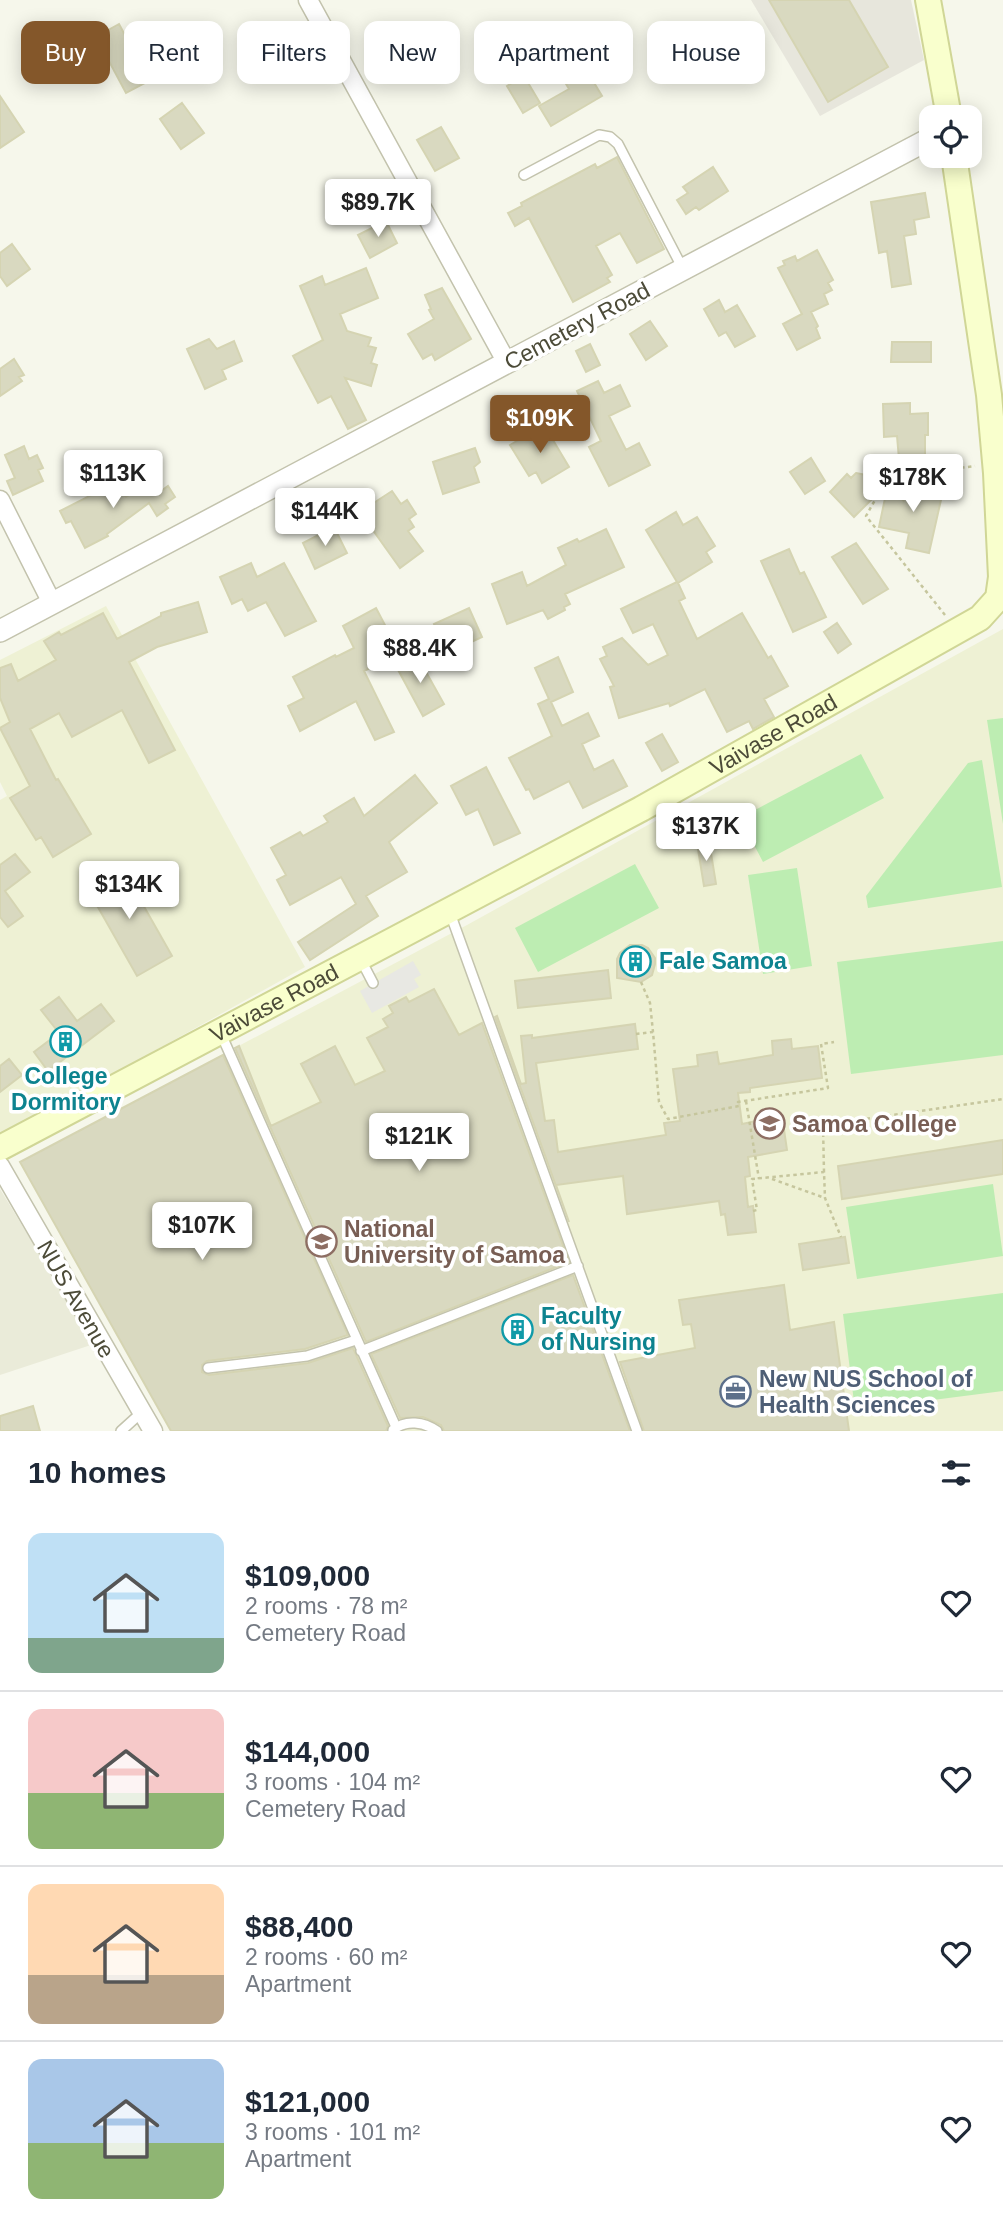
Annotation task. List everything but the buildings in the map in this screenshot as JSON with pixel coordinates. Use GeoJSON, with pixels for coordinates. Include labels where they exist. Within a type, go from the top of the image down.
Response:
{"type":"FeatureCollection","features":[{"type":"Feature","properties":{"kind":"main road"},"geometry":{"type":"LineString","coordinates":[[928,0],[946,105]]}},
{"type":"Feature","properties":{"kind":"main road","name":"Vaivase Road"},"geometry":{"type":"LineString","coordinates":[[0,1148],[450,912],[694,780],[958,631],[980,618],[1001,599],[998,470],[956,168]]}},
{"type":"Feature","properties":{"kind":"street"},"geometry":{"type":"LineString","coordinates":[[308,0],[507,363]]}},
{"type":"Feature","properties":{"kind":"street","name":"Cemetery Road"},"geometry":{"type":"LineString","coordinates":[[0,631],[919,144]]}},
{"type":"Feature","properties":{"kind":"street"},"geometry":{"type":"LineString","coordinates":[[0,499],[52,603]]}},
{"type":"Feature","properties":{"kind":"street","name":"NUS Avenue"},"geometry":{"type":"LineString","coordinates":[[0,1166],[153,1431]]}},
{"type":"Feature","properties":{"kind":"lane"},"geometry":{"type":"LineString","coordinates":[[524,175],[599,135],[610,137],[618,144],[683,269]]}},
{"type":"Feature","properties":{"kind":"lane"},"geometry":{"type":"LineString","coordinates":[[450,912],[637,1431]]}},
{"type":"Feature","properties":{"kind":"lane"},"geometry":{"type":"LineString","coordinates":[[360,958],[373,982]]}},
{"type":"Feature","properties":{"kind":"lane"},"geometry":{"type":"LineString","coordinates":[[220,1032],[394,1429],[415,1423],[437,1431]]}},
{"type":"Feature","properties":{"kind":"lane"},"geometry":{"type":"LineString","coordinates":[[361,1351],[578,1266]]}},
{"type":"Feature","properties":{"kind":"lane"},"geometry":{"type":"LineString","coordinates":[[208,1367],[307,1356],[356,1340]]}},
{"type":"Feature","properties":{"kind":"lane"},"geometry":{"type":"LineString","coordinates":[[121,1431],[142,1412]]}},
{"type":"Feature","properties":{"kind":"path"},"geometry":{"type":"LineString","coordinates":[[958,631],[866,516],[888,477],[998,470]]}},
{"type":"Feature","properties":{"kind":"path"},"geometry":{"type":"LineString","coordinates":[[641,982],[650,1003],[659,1102],[668,1119],[739,1106],[738,1102],[828,1088],[821,1044],[834,1042]]}},
{"type":"Feature","properties":{"kind":"path"},"geometry":{"type":"LineString","coordinates":[[636,1034],[653,1032]]}},
{"type":"Feature","properties":{"kind":"path"},"geometry":{"type":"LineString","coordinates":[[841,1237],[825,1198],[823,1125],[1003,1099]]}},
{"type":"Feature","properties":{"kind":"path"},"geometry":{"type":"LineString","coordinates":[[746,1101],[759,1179]]}},
{"type":"Feature","properties":{"kind":"path"},"geometry":{"type":"LineString","coordinates":[[753,1211],[757,1210],[752,1179],[824,1172]]}},
{"type":"Feature","properties":{"kind":"path"},"geometry":{"type":"LineString","coordinates":[[769,1178],[825,1198]]}},
{"type":"Feature","properties":{"kind":"shaded area"},"geometry":{"type":"Polygon","coordinates":[[[751,0],[911,0],[924,60],[820,116],[751,0]]]}},
{"type":"Feature","properties":{"kind":"shaded area"},"geometry":{"type":"Polygon","coordinates":[[[106,606],[305,967],[0,1137],[0,800],[7,796],[0,782],[0,660],[106,606]]]}},
{"type":"Feature","properties":{"kind":"shaded area"},"geometry":{"type":"Polygon","coordinates":[[[1003,629],[1003,1431],[171,1431],[20,1162],[467,925],[1003,629]]]}},
{"type":"Feature","properties":{"kind":"shaded area"},"geometry":{"type":"Polygon","coordinates":[[[413,961],[421,975],[414,979],[419,987],[372,1013],[360,991],[413,961]]]}},
{"type":"Feature","properties":{"kind":"shaded area"},"geometry":{"type":"Polygon","coordinates":[[[0,1189],[94,1344],[0,1375],[0,1189]]]}},
{"type":"Feature","properties":{"kind":"green space"},"geometry":{"type":"Polygon","coordinates":[[[1003,718],[1003,824],[987,720],[1003,718]]]}},
{"type":"Feature","properties":{"kind":"green space"},"geometry":{"type":"Polygon","coordinates":[[[861,754],[884,798],[763,862],[740,818],[861,754]]]}},
{"type":"Feature","properties":{"kind":"green space"},"geometry":{"type":"Polygon","coordinates":[[[982,760],[1002,887],[868,908],[866,896],[968,763],[982,760]]]}},
{"type":"Feature","properties":{"kind":"green space"},"geometry":{"type":"Polygon","coordinates":[[[635,864],[659,908],[538,972],[515,928],[635,864]]]}},
{"type":"Feature","properties":{"kind":"green space"},"geometry":{"type":"Polygon","coordinates":[[[797,868],[812,966],[763,974],[748,875],[797,868]]]}},
{"type":"Feature","properties":{"kind":"green space"},"geometry":{"type":"Polygon","coordinates":[[[1003,941],[1003,1055],[851,1074],[837,962],[1003,941]]]}},
{"type":"Feature","properties":{"kind":"green space"},"geometry":{"type":"Polygon","coordinates":[[[993,1184],[1003,1256],[857,1279],[846,1207],[993,1184]]]}},
{"type":"Feature","properties":{"kind":"green space"},"geometry":{"type":"Polygon","coordinates":[[[1003,1293],[1003,1391],[855,1410],[843,1314],[1003,1293]]]}},
{"type":"Feature","properties":{"kind":"place","name":"Fale Samoa"},"geometry":{"type":"Point","coordinates":[636,961]}},
{"type":"Feature","properties":{"kind":"place","name":"College Dormitory"},"geometry":{"type":"Point","coordinates":[66,1042]}},
{"type":"Feature","properties":{"kind":"place","name":"Samoa College"},"geometry":{"type":"Point","coordinates":[769,1124]}},
{"type":"Feature","properties":{"kind":"place","name":"National University of Samoa"},"geometry":{"type":"Point","coordinates":[321,1242]}},
{"type":"Feature","properties":{"kind":"place","name":"Faculty of Nursing"},"geometry":{"type":"Point","coordinates":[518,1329]}},
{"type":"Feature","properties":{"kind":"place","name":"New NUS School of Health Sciences"},"geometry":{"type":"Point","coordinates":[736,1392]}}]}
